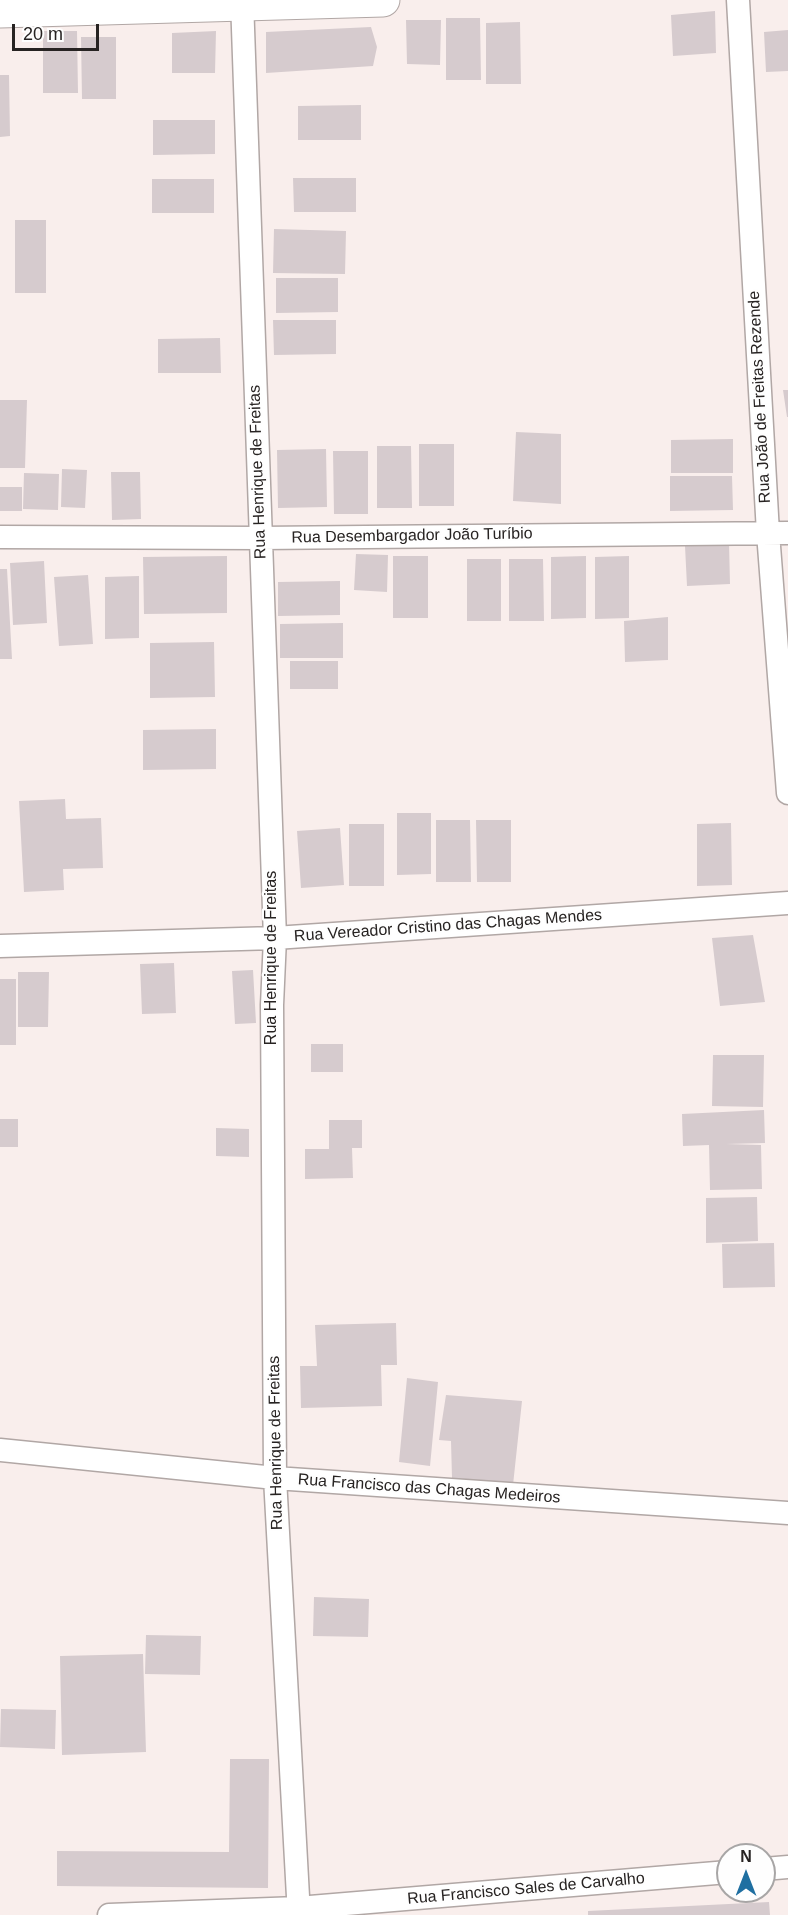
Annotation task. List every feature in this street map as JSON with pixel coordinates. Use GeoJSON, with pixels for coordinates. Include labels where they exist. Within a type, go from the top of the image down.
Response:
{"type":"FeatureCollection","features":[{"type":"Feature","properties":{"kind":"street"},"geometry":{"type":"LineString","coordinates":[[0,11],[242,2],[383,0]]}},
{"type":"Feature","properties":{"kind":"street","name":"Rua João de Freitas Rezende"},"geometry":{"type":"LineString","coordinates":[[738,0],[778,533],[788,793]]}},
{"type":"Feature","properties":{"kind":"street","name":"Rua Henrique de Freitas"},"geometry":{"type":"LineString","coordinates":[[242,2],[275,938],[272,1005],[275,1478],[298,1911]]}},
{"type":"Feature","properties":{"kind":"street","name":"Rua Desembargador João Turíbio"},"geometry":{"type":"LineString","coordinates":[[0,537],[260,538],[778,533]]}},
{"type":"Feature","properties":{"kind":"street","name":"Rua Vereador Cristino das Chagas Mendes"},"geometry":{"type":"LineString","coordinates":[[0,946],[275,938],[788,903]]}},
{"type":"Feature","properties":{"kind":"street","name":"Rua Francisco das Chagas Medeiros"},"geometry":{"type":"LineString","coordinates":[[0,1450],[275,1478],[788,1513]]}},
{"type":"Feature","properties":{"kind":"street","name":"Rua Francisco Sales de Carvalho"},"geometry":{"type":"LineString","coordinates":[[109,1915],[298,1911],[716,1873]]}},
{"type":"Feature","properties":{"kind":"building"},"geometry":{"type":"Polygon","coordinates":[[[715,11],[716,53],[673,56],[671,15],[715,11]]]}},
{"type":"Feature","properties":{"kind":"building"},"geometry":{"type":"Polygon","coordinates":[[[446,18],[480,18],[481,80],[446,80],[446,18]]]}},
{"type":"Feature","properties":{"kind":"building"},"geometry":{"type":"Polygon","coordinates":[[[406,20],[441,20],[440,65],[407,64],[406,20]]]}},
{"type":"Feature","properties":{"kind":"building"},"geometry":{"type":"Polygon","coordinates":[[[520,22],[521,84],[486,84],[486,23],[520,22]]]}},
{"type":"Feature","properties":{"kind":"building"},"geometry":{"type":"Polygon","coordinates":[[[371,27],[377,47],[373,66],[266,73],[266,32],[371,27]]]}},
{"type":"Feature","properties":{"kind":"building"},"geometry":{"type":"Polygon","coordinates":[[[788,30],[788,71],[766,72],[764,32],[788,30]]]}},
{"type":"Feature","properties":{"kind":"building"},"geometry":{"type":"Polygon","coordinates":[[[43,31],[77,31],[78,93],[43,93],[43,31]]]}},
{"type":"Feature","properties":{"kind":"building"},"geometry":{"type":"Polygon","coordinates":[[[216,31],[215,73],[172,73],[172,33],[216,31]]]}},
{"type":"Feature","properties":{"kind":"building"},"geometry":{"type":"Polygon","coordinates":[[[81,37],[116,37],[116,99],[82,99],[81,37]]]}},
{"type":"Feature","properties":{"kind":"building"},"geometry":{"type":"Polygon","coordinates":[[[0,75],[9,75],[10,136],[0,137],[0,75]]]}},
{"type":"Feature","properties":{"kind":"building"},"geometry":{"type":"Polygon","coordinates":[[[361,105],[361,140],[298,140],[298,106],[361,105]]]}},
{"type":"Feature","properties":{"kind":"building"},"geometry":{"type":"Polygon","coordinates":[[[153,120],[215,120],[215,154],[153,155],[153,120]]]}},
{"type":"Feature","properties":{"kind":"building"},"geometry":{"type":"Polygon","coordinates":[[[293,178],[356,178],[356,212],[294,212],[293,178]]]}},
{"type":"Feature","properties":{"kind":"building"},"geometry":{"type":"Polygon","coordinates":[[[152,179],[214,179],[214,213],[152,213],[152,179]]]}},
{"type":"Feature","properties":{"kind":"building"},"geometry":{"type":"Polygon","coordinates":[[[15,220],[46,220],[46,293],[15,293],[15,220]]]}},
{"type":"Feature","properties":{"kind":"building"},"geometry":{"type":"Polygon","coordinates":[[[274,229],[346,231],[345,274],[273,273],[274,229]]]}},
{"type":"Feature","properties":{"kind":"building"},"geometry":{"type":"Polygon","coordinates":[[[276,278],[338,278],[338,312],[276,313],[276,278]]]}},
{"type":"Feature","properties":{"kind":"building"},"geometry":{"type":"Polygon","coordinates":[[[273,320],[336,320],[336,354],[274,355],[273,320]]]}},
{"type":"Feature","properties":{"kind":"building"},"geometry":{"type":"Polygon","coordinates":[[[220,338],[221,373],[158,373],[158,339],[220,338]]]}},
{"type":"Feature","properties":{"kind":"building"},"geometry":{"type":"Polygon","coordinates":[[[783,390],[788,390],[788,417],[787,417],[783,390]]]}},
{"type":"Feature","properties":{"kind":"building"},"geometry":{"type":"Polygon","coordinates":[[[0,400],[27,400],[25,468],[0,468],[0,400]]]}},
{"type":"Feature","properties":{"kind":"building"},"geometry":{"type":"Polygon","coordinates":[[[516,432],[561,434],[561,504],[513,501],[516,432]]]}},
{"type":"Feature","properties":{"kind":"building"},"geometry":{"type":"Polygon","coordinates":[[[733,439],[733,473],[671,473],[671,440],[733,439]]]}},
{"type":"Feature","properties":{"kind":"building"},"geometry":{"type":"Polygon","coordinates":[[[419,444],[454,444],[454,506],[419,506],[419,444]]]}},
{"type":"Feature","properties":{"kind":"building"},"geometry":{"type":"Polygon","coordinates":[[[377,446],[411,446],[412,508],[377,508],[377,446]]]}},
{"type":"Feature","properties":{"kind":"building"},"geometry":{"type":"Polygon","coordinates":[[[326,449],[327,507],[278,508],[277,450],[326,449]]]}},
{"type":"Feature","properties":{"kind":"building"},"geometry":{"type":"Polygon","coordinates":[[[333,451],[368,451],[368,514],[334,514],[333,451]]]}},
{"type":"Feature","properties":{"kind":"building"},"geometry":{"type":"Polygon","coordinates":[[[62,469],[87,470],[85,508],[61,507],[62,469]]]}},
{"type":"Feature","properties":{"kind":"building"},"geometry":{"type":"Polygon","coordinates":[[[111,472],[140,472],[141,519],[112,520],[111,472]]]}},
{"type":"Feature","properties":{"kind":"building"},"geometry":{"type":"Polygon","coordinates":[[[24,473],[59,474],[58,510],[23,509],[24,473]]]}},
{"type":"Feature","properties":{"kind":"building"},"geometry":{"type":"Polygon","coordinates":[[[670,476],[732,476],[733,510],[670,511],[670,476]]]}},
{"type":"Feature","properties":{"kind":"building"},"geometry":{"type":"Polygon","coordinates":[[[0,487],[22,487],[22,511],[0,511],[0,487]]]}},
{"type":"Feature","properties":{"kind":"building"},"geometry":{"type":"Polygon","coordinates":[[[729,542],[730,584],[687,586],[685,546],[729,542]]]}},
{"type":"Feature","properties":{"kind":"building"},"geometry":{"type":"Polygon","coordinates":[[[356,554],[388,555],[387,592],[354,590],[356,554]]]}},
{"type":"Feature","properties":{"kind":"building"},"geometry":{"type":"Polygon","coordinates":[[[227,556],[227,613],[144,614],[143,557],[227,556]]]}},
{"type":"Feature","properties":{"kind":"building"},"geometry":{"type":"Polygon","coordinates":[[[393,556],[428,556],[428,618],[393,618],[393,556]]]}},
{"type":"Feature","properties":{"kind":"building"},"geometry":{"type":"Polygon","coordinates":[[[586,556],[586,618],[551,619],[551,557],[586,556]]]}},
{"type":"Feature","properties":{"kind":"building"},"geometry":{"type":"Polygon","coordinates":[[[629,556],[629,618],[595,619],[595,557],[629,556]]]}},
{"type":"Feature","properties":{"kind":"building"},"geometry":{"type":"Polygon","coordinates":[[[467,559],[501,559],[501,621],[467,621],[467,559]]]}},
{"type":"Feature","properties":{"kind":"building"},"geometry":{"type":"Polygon","coordinates":[[[509,559],[543,559],[544,621],[509,621],[509,559]]]}},
{"type":"Feature","properties":{"kind":"building"},"geometry":{"type":"Polygon","coordinates":[[[44,561],[47,623],[13,625],[10,563],[44,561]]]}},
{"type":"Feature","properties":{"kind":"building"},"geometry":{"type":"Polygon","coordinates":[[[0,569],[7,569],[12,659],[0,659],[0,569]]]}},
{"type":"Feature","properties":{"kind":"building"},"geometry":{"type":"Polygon","coordinates":[[[88,575],[93,644],[59,646],[54,577],[88,575]]]}},
{"type":"Feature","properties":{"kind":"building"},"geometry":{"type":"Polygon","coordinates":[[[139,576],[139,638],[105,639],[105,577],[139,576]]]}},
{"type":"Feature","properties":{"kind":"building"},"geometry":{"type":"Polygon","coordinates":[[[340,581],[340,615],[278,616],[278,582],[340,581]]]}},
{"type":"Feature","properties":{"kind":"building"},"geometry":{"type":"Polygon","coordinates":[[[668,617],[668,660],[625,662],[624,621],[668,617]]]}},
{"type":"Feature","properties":{"kind":"building"},"geometry":{"type":"Polygon","coordinates":[[[343,623],[343,658],[280,658],[280,624],[343,623]]]}},
{"type":"Feature","properties":{"kind":"building"},"geometry":{"type":"Polygon","coordinates":[[[214,642],[215,697],[150,698],[150,643],[214,642]]]}},
{"type":"Feature","properties":{"kind":"building"},"geometry":{"type":"Polygon","coordinates":[[[290,661],[338,661],[338,689],[290,689],[290,661]]]}},
{"type":"Feature","properties":{"kind":"building"},"geometry":{"type":"Polygon","coordinates":[[[216,729],[216,769],[143,770],[143,730],[216,729]]]}},
{"type":"Feature","properties":{"kind":"building"},"geometry":{"type":"Polygon","coordinates":[[[65,799],[66,819],[101,818],[103,868],[63,869],[64,890],[24,892],[19,801],[65,799]]]}},
{"type":"Feature","properties":{"kind":"building"},"geometry":{"type":"Polygon","coordinates":[[[397,813],[431,813],[431,874],[397,875],[397,813]]]}},
{"type":"Feature","properties":{"kind":"building"},"geometry":{"type":"Polygon","coordinates":[[[436,820],[470,820],[471,882],[436,882],[436,820]]]}},
{"type":"Feature","properties":{"kind":"building"},"geometry":{"type":"Polygon","coordinates":[[[476,820],[511,820],[511,882],[477,882],[476,820]]]}},
{"type":"Feature","properties":{"kind":"building"},"geometry":{"type":"Polygon","coordinates":[[[731,823],[732,885],[697,886],[697,824],[731,823]]]}},
{"type":"Feature","properties":{"kind":"building"},"geometry":{"type":"Polygon","coordinates":[[[349,824],[384,824],[384,886],[349,886],[349,824]]]}},
{"type":"Feature","properties":{"kind":"building"},"geometry":{"type":"Polygon","coordinates":[[[340,828],[344,885],[301,888],[297,831],[340,828]]]}},
{"type":"Feature","properties":{"kind":"building"},"geometry":{"type":"Polygon","coordinates":[[[753,935],[765,1002],[720,1006],[712,938],[753,935]]]}},
{"type":"Feature","properties":{"kind":"building"},"geometry":{"type":"Polygon","coordinates":[[[174,963],[176,1013],[142,1014],[140,964],[174,963]]]}},
{"type":"Feature","properties":{"kind":"building"},"geometry":{"type":"Polygon","coordinates":[[[253,970],[256,1023],[235,1024],[232,971],[253,970]]]}},
{"type":"Feature","properties":{"kind":"building"},"geometry":{"type":"Polygon","coordinates":[[[18,972],[49,972],[48,1027],[18,1027],[18,972]]]}},
{"type":"Feature","properties":{"kind":"building"},"geometry":{"type":"Polygon","coordinates":[[[0,979],[16,979],[16,1045],[0,1045],[0,979]]]}},
{"type":"Feature","properties":{"kind":"building"},"geometry":{"type":"Polygon","coordinates":[[[311,1044],[343,1044],[343,1072],[311,1072],[311,1044]]]}},
{"type":"Feature","properties":{"kind":"building"},"geometry":{"type":"Polygon","coordinates":[[[713,1055],[764,1055],[763,1107],[712,1106],[713,1055]]]}},
{"type":"Feature","properties":{"kind":"building"},"geometry":{"type":"Polygon","coordinates":[[[764,1110],[765,1143],[726,1144],[761,1145],[762,1189],[710,1190],[709,1145],[683,1146],[682,1114],[764,1110]]]}},
{"type":"Feature","properties":{"kind":"building"},"geometry":{"type":"Polygon","coordinates":[[[0,1119],[18,1119],[18,1147],[0,1147],[0,1119]]]}},
{"type":"Feature","properties":{"kind":"building"},"geometry":{"type":"Polygon","coordinates":[[[329,1120],[362,1120],[362,1148],[352,1148],[353,1178],[305,1179],[305,1149],[329,1149],[329,1120]]]}},
{"type":"Feature","properties":{"kind":"building"},"geometry":{"type":"Polygon","coordinates":[[[216,1128],[249,1129],[249,1157],[216,1156],[216,1128]]]}},
{"type":"Feature","properties":{"kind":"building"},"geometry":{"type":"Polygon","coordinates":[[[757,1197],[758,1241],[706,1243],[706,1198],[757,1197]]]}},
{"type":"Feature","properties":{"kind":"building"},"geometry":{"type":"Polygon","coordinates":[[[774,1243],[775,1287],[723,1288],[722,1244],[774,1243]]]}},
{"type":"Feature","properties":{"kind":"building"},"geometry":{"type":"Polygon","coordinates":[[[396,1323],[397,1365],[381,1365],[382,1406],[301,1408],[300,1366],[317,1366],[315,1325],[396,1323]]]}},
{"type":"Feature","properties":{"kind":"building"},"geometry":{"type":"Polygon","coordinates":[[[407,1378],[438,1382],[430,1466],[399,1462],[407,1378]]]}},
{"type":"Feature","properties":{"kind":"building"},"geometry":{"type":"Polygon","coordinates":[[[446,1395],[522,1401],[513,1485],[452,1478],[451,1441],[439,1440],[446,1395]]]}},
{"type":"Feature","properties":{"kind":"building"},"geometry":{"type":"Polygon","coordinates":[[[314,1597],[369,1599],[368,1637],[313,1636],[314,1597]]]}},
{"type":"Feature","properties":{"kind":"building"},"geometry":{"type":"Polygon","coordinates":[[[146,1635],[201,1636],[200,1675],[145,1674],[146,1635]]]}},
{"type":"Feature","properties":{"kind":"building"},"geometry":{"type":"Polygon","coordinates":[[[143,1654],[146,1752],[62,1755],[60,1656],[143,1654]]]}},
{"type":"Feature","properties":{"kind":"building"},"geometry":{"type":"Polygon","coordinates":[[[1,1709],[56,1710],[55,1749],[0,1747],[1,1709]]]}},
{"type":"Feature","properties":{"kind":"building"},"geometry":{"type":"Polygon","coordinates":[[[230,1759],[269,1759],[268,1888],[57,1886],[57,1851],[229,1852],[230,1759]]]}},
{"type":"Feature","properties":{"kind":"building"},"geometry":{"type":"Polygon","coordinates":[[[769,1903],[770,1915],[588,1915],[588,1911],[769,1903]]]}}]}
